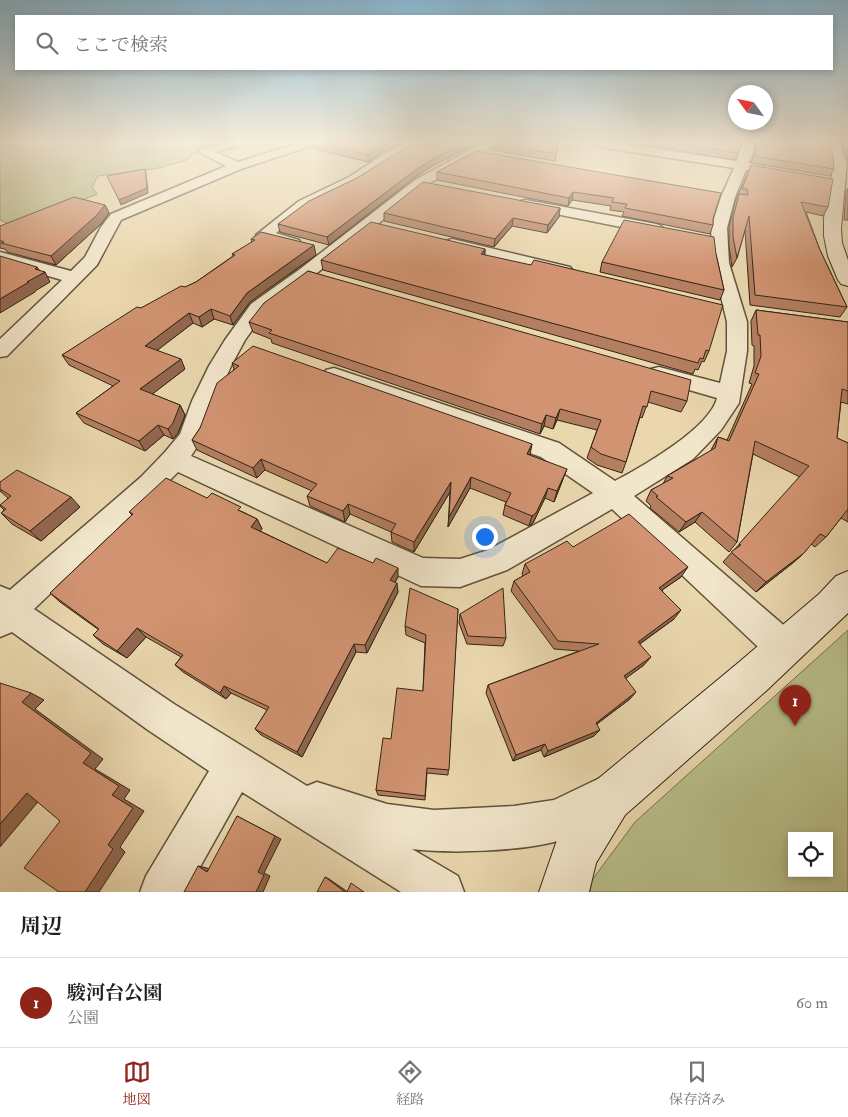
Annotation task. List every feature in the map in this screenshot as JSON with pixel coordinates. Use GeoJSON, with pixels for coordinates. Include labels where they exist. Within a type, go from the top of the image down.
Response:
{"type":"FeatureCollection","features":[{"type":"Feature","properties":{"kind":"street"},"geometry":{"type":"LineString","coordinates":[[0,351],[75,278],[99,251],[111,222],[116,217],[193,185]]}},
{"type":"Feature","properties":{"kind":"street"},"geometry":{"type":"LineString","coordinates":[[344,185],[304,204],[264,235],[315,248],[377,226],[430,185]]}},
{"type":"Feature","properties":{"kind":"street"},"geometry":{"type":"LineString","coordinates":[[174,459],[421,572],[460,573],[496,561],[614,495],[684,452],[713,424],[727,402],[737,351],[737,322],[714,241],[720,228],[723,196],[729,185]]}},
{"type":"Feature","properties":{"kind":"street"},"geometry":{"type":"LineString","coordinates":[[840,185],[834,208],[832,229],[836,253],[848,280]]}},
{"type":"Feature","properties":{"kind":"street"},"geometry":{"type":"LineString","coordinates":[[507,200],[671,232]]}},
{"type":"Feature","properties":{"kind":"street"},"geometry":{"type":"LineString","coordinates":[[435,240],[580,274]]}},
{"type":"Feature","properties":{"kind":"street"},"geometry":{"type":"LineString","coordinates":[[315,248],[315,275],[258,308],[235,340],[212,382],[191,438],[174,459],[3,611],[235,765],[442,892]]}},
{"type":"Feature","properties":{"kind":"street"},"geometry":{"type":"LineString","coordinates":[[0,256],[75,278]]}},
{"type":"Feature","properties":{"kind":"street"},"geometry":{"type":"LineString","coordinates":[[235,340],[262,350]]}},
{"type":"Feature","properties":{"kind":"street"},"geometry":{"type":"LineString","coordinates":[[309,366],[550,450],[583,470],[614,495],[783,647]]}},
{"type":"Feature","properties":{"kind":"street"},"geometry":{"type":"LineString","coordinates":[[645,369],[730,394]]}},
{"type":"Feature","properties":{"kind":"street"},"geometry":{"type":"LineString","coordinates":[[564,892],[574,857],[590,826],[609,799],[831,606],[848,587]]}},
{"type":"Feature","properties":{"kind":"street"},"geometry":{"type":"LineString","coordinates":[[235,765],[304,797],[346,813],[387,825],[434,831],[514,827],[558,820],[594,803],[641,773]]}},
{"type":"Feature","properties":{"kind":"street"},"geometry":{"type":"LineString","coordinates":[[162,892],[235,765]]}},
{"type":"Feature","properties":{"kind":"green space"},"geometry":{"type":"Polygon","coordinates":[[[0,185],[93,185],[92,187],[97,194],[15,227],[0,220],[0,185]]]}},
{"type":"Feature","properties":{"kind":"green space"},"geometry":{"type":"Polygon","coordinates":[[[848,630],[848,892],[590,892],[592,880],[635,822],[848,630]]]}},
{"type":"Feature","properties":{"kind":"building"},"geometry":{"type":"Polygon","coordinates":[[[111,185],[147,185],[147,188],[119,200],[111,185]]]}},
{"type":"Feature","properties":{"kind":"building"},"geometry":{"type":"Polygon","coordinates":[[[343,185],[396,185],[327,237],[278,224],[309,201],[343,185]]]}},
{"type":"Feature","properties":{"kind":"building"},"geometry":{"type":"Polygon","coordinates":[[[420,185],[437,185],[560,208],[548,225],[513,218],[495,239],[384,213],[420,185]]]}},
{"type":"Feature","properties":{"kind":"building"},"geometry":{"type":"Polygon","coordinates":[[[501,185],[672,185],[721,193],[713,225],[625,208],[627,204],[612,202],[614,198],[573,192],[569,198],[501,185]]]}},
{"type":"Feature","properties":{"kind":"building"},"geometry":{"type":"Polygon","coordinates":[[[744,185],[832,185],[828,207],[801,202],[820,250],[847,307],[755,295],[749,216],[737,258],[733,237],[733,218],[739,194],[748,195],[747,189],[742,189],[744,185]]]}},
{"type":"Feature","properties":{"kind":"building"},"geometry":{"type":"Polygon","coordinates":[[[74,197],[105,205],[97,215],[51,256],[1,243],[4,242],[0,240],[0,226],[74,197]]]}},
{"type":"Feature","properties":{"kind":"building"},"geometry":{"type":"Polygon","coordinates":[[[624,220],[714,237],[724,290],[602,262],[624,220]]]}},
{"type":"Feature","properties":{"kind":"building"},"geometry":{"type":"Polygon","coordinates":[[[371,222],[485,249],[481,254],[531,265],[534,260],[723,305],[709,351],[706,350],[703,359],[700,358],[698,363],[321,260],[371,222]]]}},
{"type":"Feature","properties":{"kind":"building"},"geometry":{"type":"Polygon","coordinates":[[[261,232],[314,245],[247,293],[230,316],[211,309],[199,317],[189,313],[145,346],[181,359],[140,389],[180,405],[173,423],[168,429],[158,425],[139,441],[76,413],[120,381],[62,355],[137,307],[141,308],[181,286],[185,287],[196,282],[235,255],[232,254],[255,240],[251,239],[261,232]]]}},
{"type":"Feature","properties":{"kind":"building"},"geometry":{"type":"Polygon","coordinates":[[[0,256],[37,267],[35,269],[45,272],[0,299],[0,256]]]}},
{"type":"Feature","properties":{"kind":"building"},"geometry":{"type":"Polygon","coordinates":[[[308,271],[691,380],[687,401],[651,391],[647,407],[643,406],[626,462],[601,454],[591,447],[601,420],[560,409],[556,418],[546,415],[542,424],[269,333],[272,330],[249,322],[264,303],[308,271]]]}},
{"type":"Feature","properties":{"kind":"building"},"geometry":{"type":"Polygon","coordinates":[[[756,310],[848,322],[848,391],[842,389],[837,438],[848,443],[848,509],[826,537],[820,534],[804,553],[766,582],[731,552],[741,545],[739,544],[809,466],[755,441],[737,542],[702,512],[686,522],[656,497],[658,496],[651,490],[673,478],[667,476],[715,448],[718,437],[729,441],[759,374],[755,373],[761,356],[756,310]]]}},
{"type":"Feature","properties":{"kind":"building"},"geometry":{"type":"Polygon","coordinates":[[[253,346],[532,444],[527,454],[567,469],[557,491],[548,488],[536,513],[532,516],[505,505],[511,493],[471,477],[449,517],[451,482],[414,542],[391,532],[396,524],[348,504],[343,511],[307,496],[317,484],[261,459],[253,468],[192,440],[200,428],[217,383],[239,366],[232,363],[253,346]]]}},
{"type":"Feature","properties":{"kind":"building"},"geometry":{"type":"Polygon","coordinates":[[[17,470],[71,497],[30,531],[1,513],[6,509],[0,505],[11,496],[0,489],[0,482],[17,470]]]}},
{"type":"Feature","properties":{"kind":"building"},"geometry":{"type":"Polygon","coordinates":[[[166,478],[207,498],[212,493],[241,507],[238,510],[257,519],[251,527],[327,563],[338,548],[373,563],[376,558],[398,568],[390,580],[397,583],[365,645],[354,644],[297,752],[255,729],[269,707],[224,686],[220,693],[175,665],[183,655],[137,628],[117,651],[93,635],[99,629],[50,593],[133,514],[129,512],[166,478]]]}},
{"type":"Feature","properties":{"kind":"building"},"geometry":{"type":"Polygon","coordinates":[[[629,514],[688,567],[659,588],[681,610],[638,642],[651,657],[624,676],[636,692],[596,723],[600,730],[548,751],[545,744],[516,755],[488,685],[599,644],[558,641],[514,581],[530,572],[525,564],[567,541],[573,547],[629,514]]]}},
{"type":"Feature","properties":{"kind":"building"},"geometry":{"type":"Polygon","coordinates":[[[410,588],[458,609],[449,770],[427,768],[425,796],[376,790],[383,738],[391,739],[397,688],[423,691],[426,635],[405,626],[410,588]]]}},
{"type":"Feature","properties":{"kind":"building"},"geometry":{"type":"Polygon","coordinates":[[[503,588],[506,638],[468,636],[460,614],[503,588]]]}},
{"type":"Feature","properties":{"kind":"building"},"geometry":{"type":"Polygon","coordinates":[[[0,683],[31,693],[22,702],[91,753],[83,763],[119,786],[112,795],[133,808],[108,845],[113,849],[85,892],[59,892],[24,868],[60,821],[27,793],[0,824],[0,683]]]}},
{"type":"Feature","properties":{"kind":"building"},"geometry":{"type":"Polygon","coordinates":[[[237,816],[275,836],[258,872],[264,875],[256,892],[184,892],[198,866],[207,872],[237,816]]]}},
{"type":"Feature","properties":{"kind":"building"},"geometry":{"type":"Polygon","coordinates":[[[325,877],[345,892],[317,892],[325,877]]]}},
{"type":"Feature","properties":{"kind":"building"},"geometry":{"type":"Polygon","coordinates":[[[351,883],[364,892],[347,892],[351,883]]]}},
{"type":"Feature","properties":{"kind":"place","name":"駿河台公園"},"geometry":{"type":"Point","coordinates":[795,726]}}]}
